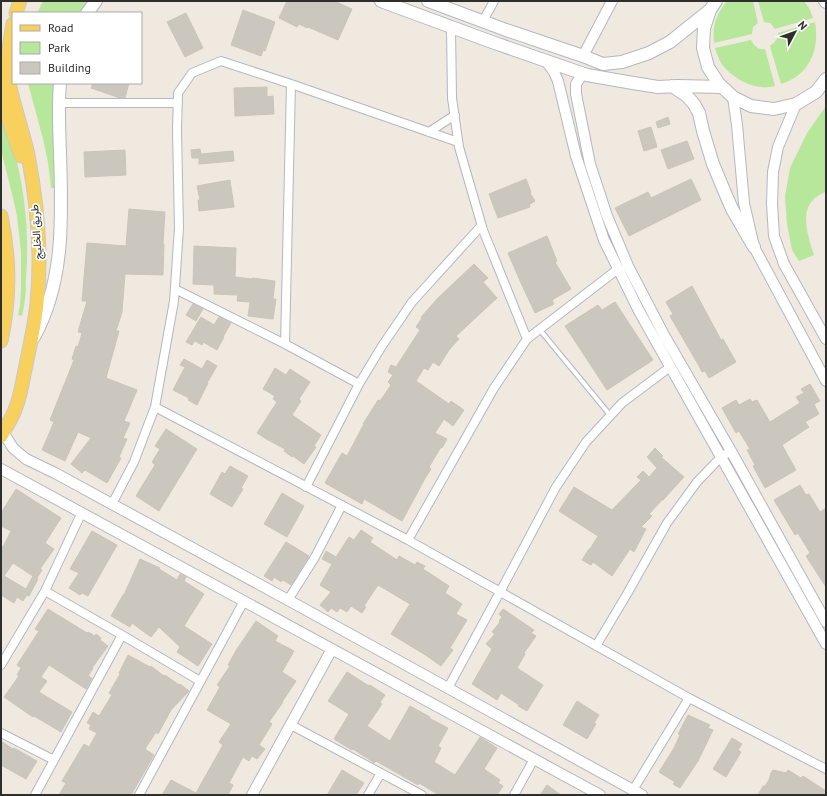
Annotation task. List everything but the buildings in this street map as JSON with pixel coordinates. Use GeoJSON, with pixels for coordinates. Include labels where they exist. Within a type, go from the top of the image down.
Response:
{"type":"FeatureCollection","features":[{"type":"Feature","properties":{"kind":"main road"},"geometry":{"type":"LineString","coordinates":[[16,12],[20,1]]}},
{"type":"Feature","properties":{"kind":"main road"},"geometry":{"type":"LineString","coordinates":[[88,12],[96,1]]}},
{"type":"Feature","properties":{"kind":"main road"},"geometry":{"type":"LineString","coordinates":[[381,1],[583,74],[658,87],[722,87]]}},
{"type":"Feature","properties":{"kind":"main road"},"geometry":{"type":"LineString","coordinates":[[428,1],[603,64],[622,62],[648,53],[670,42],[713,5]]}},
{"type":"Feature","properties":{"kind":"main road"},"geometry":{"type":"LineString","coordinates":[[713,5],[704,28],[703,48],[708,67],[719,84],[733,97],[751,106],[774,109],[796,104],[816,92],[826,79]]}},
{"type":"Feature","properties":{"kind":"main road","name":"طريق الخليج"},"geometry":{"type":"LineString","coordinates":[[2,434],[16,408],[31,341],[37,304],[39,275],[39,249],[32,186],[25,142],[10,86],[8,69],[8,53],[12,30]]}},
{"type":"Feature","properties":{"kind":"main road"},"geometry":{"type":"LineString","coordinates":[[1,82],[8,117],[32,186]]}},
{"type":"Feature","properties":{"kind":"main road"},"geometry":{"type":"LineString","coordinates":[[31,341],[45,314],[54,284],[60,247],[62,198],[58,103],[60,84]]}},
{"type":"Feature","properties":{"kind":"main road"},"geometry":{"type":"LineString","coordinates":[[672,86],[687,96],[699,113],[713,164],[732,209],[754,247]]}},
{"type":"Feature","properties":{"kind":"main road"},"geometry":{"type":"LineString","coordinates":[[1,216],[7,255],[8,285],[6,317],[1,341]]}},
{"type":"Feature","properties":{"kind":"street"},"geometry":{"type":"LineString","coordinates":[[483,21],[494,1]]}},
{"type":"Feature","properties":{"kind":"street"},"geometry":{"type":"LineString","coordinates":[[583,56],[612,1]]}},
{"type":"Feature","properties":{"kind":"street"},"geometry":{"type":"LineString","coordinates":[[451,27],[452,98],[458,142],[482,226],[528,339]]}},
{"type":"Feature","properties":{"kind":"street"},"geometry":{"type":"LineString","coordinates":[[112,504],[134,462],[155,407],[175,289],[179,228],[177,130],[178,93],[192,73],[221,61],[458,142]]}},
{"type":"Feature","properties":{"kind":"street"},"geometry":{"type":"LineString","coordinates":[[546,61],[554,72],[558,82],[576,156],[604,240],[639,311],[826,644]]}},
{"type":"Feature","properties":{"kind":"street"},"geometry":{"type":"LineString","coordinates":[[583,74],[576,84],[576,94],[590,164],[607,216],[628,266],[664,336],[731,451],[826,622]]}},
{"type":"Feature","properties":{"kind":"street"},"geometry":{"type":"LineString","coordinates":[[285,344],[291,84]]}},
{"type":"Feature","properties":{"kind":"street"},"geometry":{"type":"LineString","coordinates":[[733,97],[738,131],[744,204],[754,247],[826,381]]}},
{"type":"Feature","properties":{"kind":"street"},"geometry":{"type":"LineString","coordinates":[[58,103],[178,103]]}},
{"type":"Feature","properties":{"kind":"street"},"geometry":{"type":"LineString","coordinates":[[796,104],[778,147],[773,172],[772,204],[774,236],[784,264],[826,339]]}},
{"type":"Feature","properties":{"kind":"street"},"geometry":{"type":"LineString","coordinates":[[429,132],[455,116]]}},
{"type":"Feature","properties":{"kind":"street"},"geometry":{"type":"LineString","coordinates":[[306,487],[359,384],[382,346],[412,302],[482,226]]}},
{"type":"Feature","properties":{"kind":"street"},"geometry":{"type":"LineString","coordinates":[[408,540],[494,388],[528,339],[618,269]]}},
{"type":"Feature","properties":{"kind":"street"},"geometry":{"type":"LineString","coordinates":[[175,289],[285,344],[359,384]]}},
{"type":"Feature","properties":{"kind":"street"},"geometry":{"type":"LineString","coordinates":[[448,688],[556,487],[586,442],[622,403],[670,367]]}},
{"type":"Feature","properties":{"kind":"street"},"geometry":{"type":"LineString","coordinates":[[155,407],[408,540],[689,698],[826,769]]}},
{"type":"Feature","properties":{"kind":"street"},"geometry":{"type":"LineString","coordinates":[[2,434],[13,448],[26,459],[288,600],[637,793],[689,698]]}},
{"type":"Feature","properties":{"kind":"street"},"geometry":{"type":"LineString","coordinates":[[596,646],[667,523],[698,482],[721,457],[731,451]]}},
{"type":"Feature","properties":{"kind":"street"},"geometry":{"type":"LineString","coordinates":[[1,469],[600,795]]}},
{"type":"Feature","properties":{"kind":"street"},"geometry":{"type":"LineString","coordinates":[[288,600],[315,557],[342,505]]}},
{"type":"Feature","properties":{"kind":"street"},"geometry":{"type":"LineString","coordinates":[[1,665],[45,591],[82,512]]}},
{"type":"Feature","properties":{"kind":"street"},"geometry":{"type":"LineString","coordinates":[[45,591],[200,681]]}},
{"type":"Feature","properties":{"kind":"street"},"geometry":{"type":"LineString","coordinates":[[139,795],[244,601]]}},
{"type":"Feature","properties":{"kind":"street"},"geometry":{"type":"LineString","coordinates":[[35,795],[122,635]]}},
{"type":"Feature","properties":{"kind":"street"},"geometry":{"type":"LineString","coordinates":[[252,795],[332,649]]}},
{"type":"Feature","properties":{"kind":"street"},"geometry":{"type":"LineString","coordinates":[[291,725],[422,795]]}},
{"type":"Feature","properties":{"kind":"street"},"geometry":{"type":"LineString","coordinates":[[1,733],[54,760]]}},
{"type":"Feature","properties":{"kind":"street"},"geometry":{"type":"LineString","coordinates":[[514,795],[534,759]]}},
{"type":"Feature","properties":{"kind":"street"},"geometry":{"type":"LineString","coordinates":[[368,795],[381,773]]}},
{"type":"Feature","properties":{"kind":"lane"},"geometry":{"type":"LineString","coordinates":[[540,329],[610,415]]}},
{"type":"Feature","properties":{"kind":"green space"},"geometry":{"type":"Polygon","coordinates":[[[43,1],[88,1],[81,12],[38,12],[43,1]]]}},
{"type":"Feature","properties":{"kind":"green space"},"geometry":{"type":"Polygon","coordinates":[[[727,1],[753,1],[758,23],[753,27],[752,34],[714,43],[714,26],[720,11],[727,1]]]}},
{"type":"Feature","properties":{"kind":"green space"},"geometry":{"type":"Polygon","coordinates":[[[758,1],[804,1],[813,18],[775,29],[770,23],[764,22],[758,1]]]}},
{"type":"Feature","properties":{"kind":"green space"},"geometry":{"type":"Polygon","coordinates":[[[815,22],[816,42],[814,52],[810,60],[799,75],[781,84],[770,46],[776,40],[778,33],[815,22]]]}},
{"type":"Feature","properties":{"kind":"green space"},"geometry":{"type":"Polygon","coordinates":[[[751,40],[756,47],[765,49],[775,86],[754,86],[741,81],[730,73],[720,61],[715,48],[751,40]]]}},
{"type":"Feature","properties":{"kind":"green space"},"geometry":{"type":"Polygon","coordinates":[[[28,84],[54,84],[53,115],[56,188],[51,188],[48,162],[28,84]]]}},
{"type":"Feature","properties":{"kind":"green space"},"geometry":{"type":"Polygon","coordinates":[[[826,106],[826,192],[810,203],[807,211],[807,228],[814,255],[799,261],[792,250],[787,224],[785,196],[790,168],[807,133],[826,106]]]}},
{"type":"Feature","properties":{"kind":"green space"},"geometry":{"type":"Polygon","coordinates":[[[1,109],[16,158],[26,218],[27,264],[25,298],[22,316],[18,315],[21,289],[21,252],[17,216],[1,150],[1,109]]]}}]}
